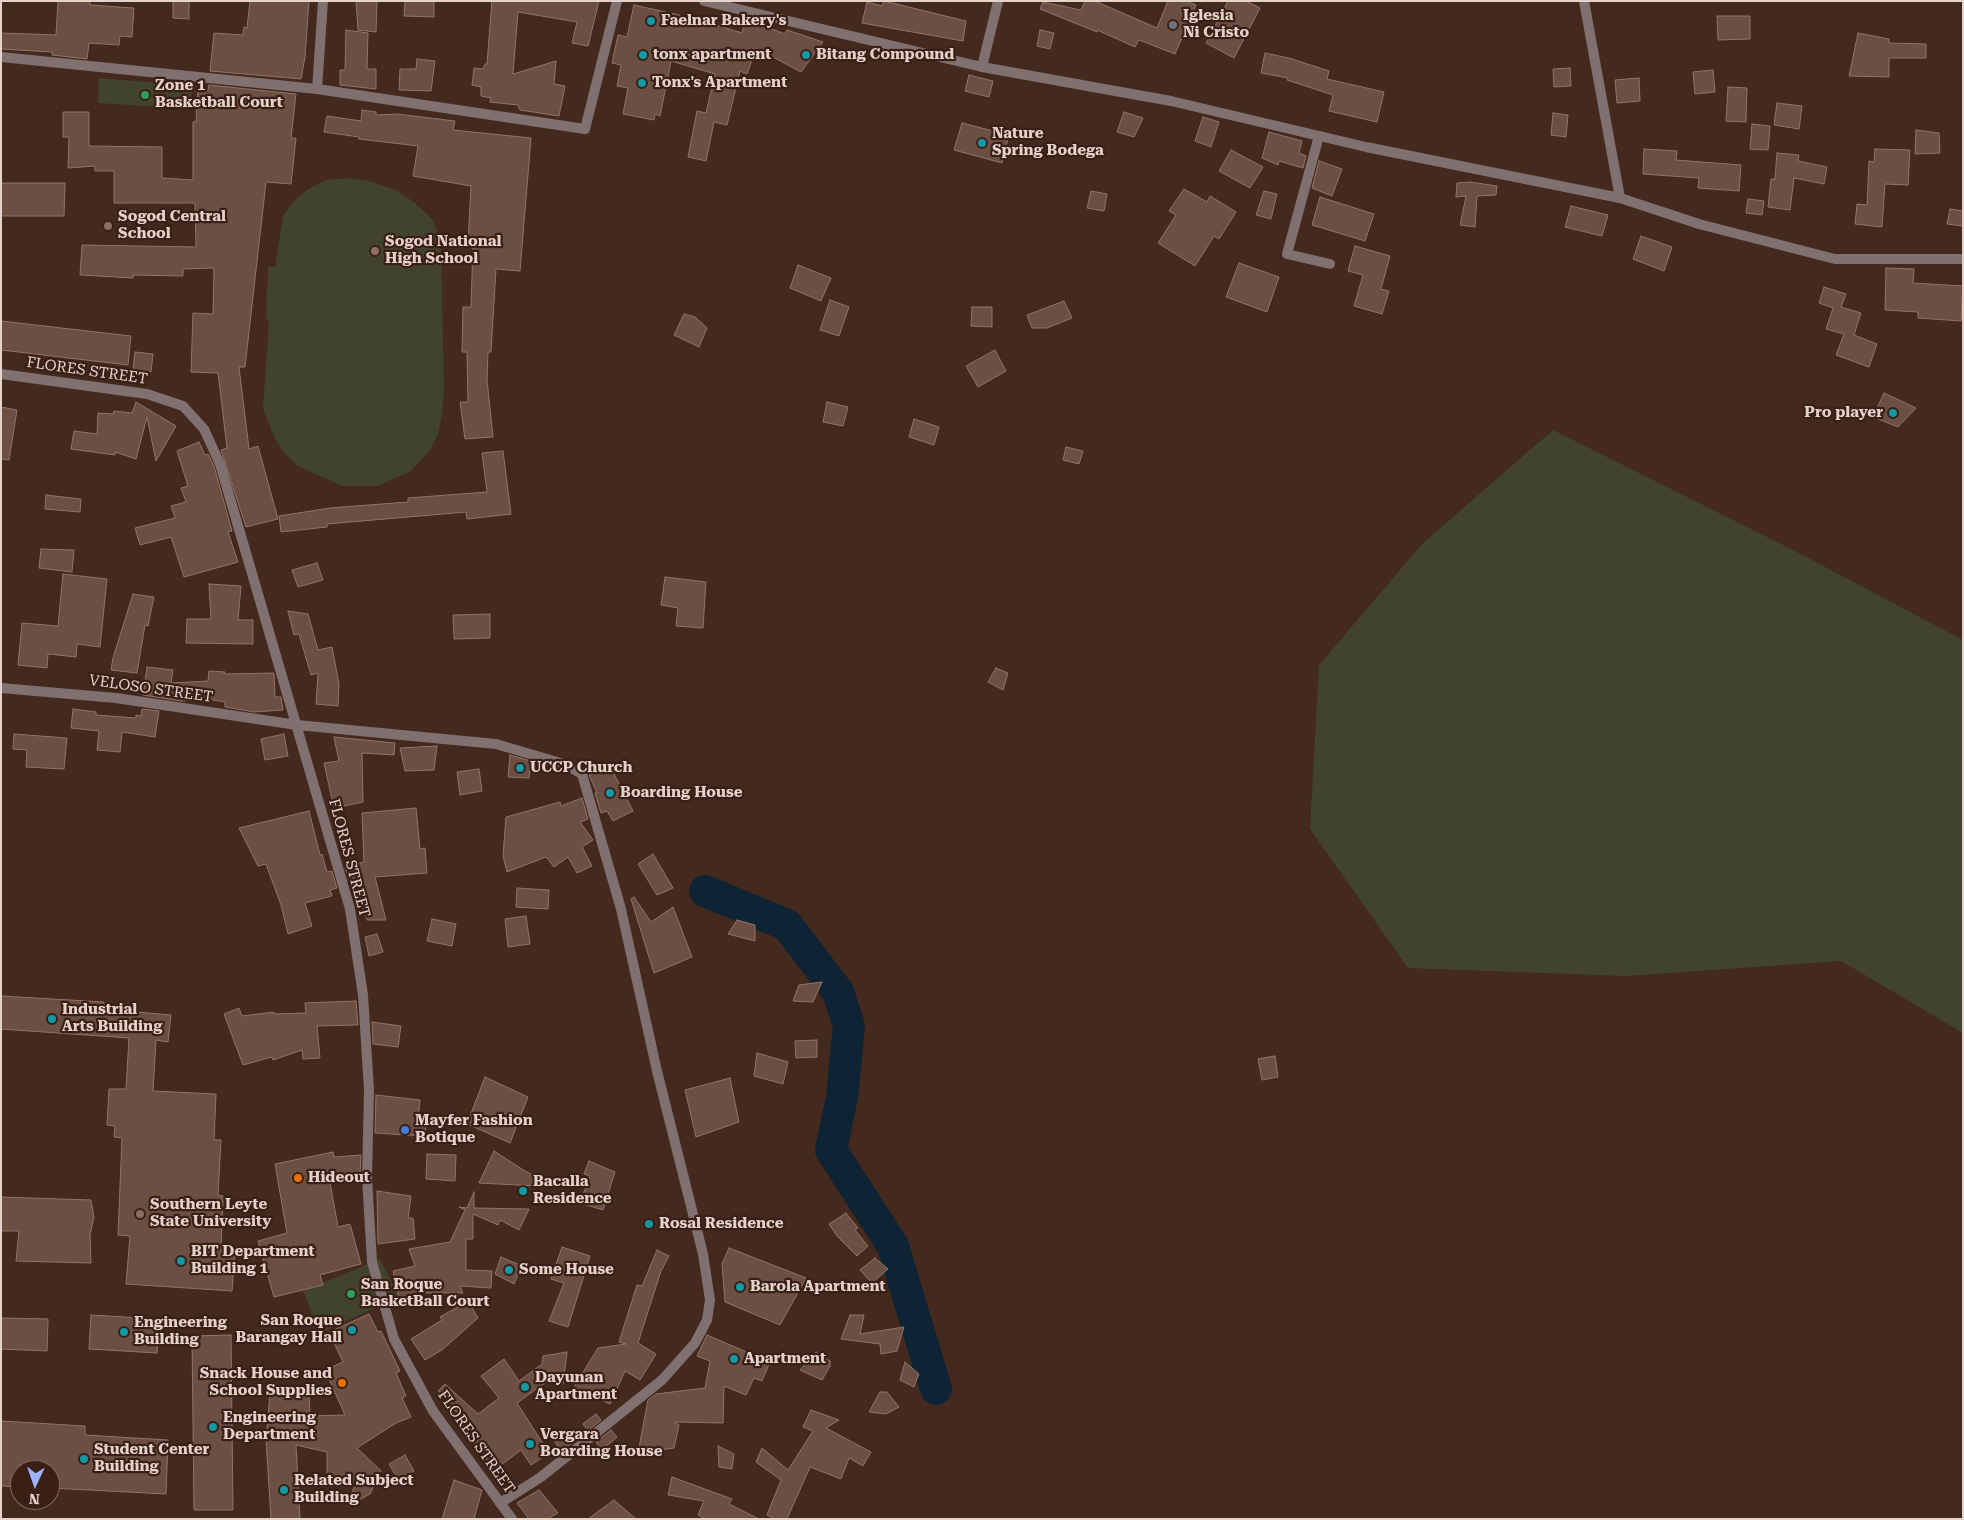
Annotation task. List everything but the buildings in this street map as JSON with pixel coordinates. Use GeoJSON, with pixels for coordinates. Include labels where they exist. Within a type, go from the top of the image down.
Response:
{"type":"FeatureCollection","features":[{"type":"Feature","properties":{"kind":"street"},"geometry":{"type":"LineString","coordinates":[[318,89],[323,1]]}},
{"type":"Feature","properties":{"kind":"street"},"geometry":{"type":"LineString","coordinates":[[1,57],[318,89],[585,129],[617,1]]}},
{"type":"Feature","properties":{"kind":"street"},"geometry":{"type":"LineString","coordinates":[[704,1],[982,67],[1171,101],[1319,136],[1620,198],[1699,224],[1835,259],[1963,259]]}},
{"type":"Feature","properties":{"kind":"street"},"geometry":{"type":"LineString","coordinates":[[982,67],[998,1]]}},
{"type":"Feature","properties":{"kind":"street"},"geometry":{"type":"LineString","coordinates":[[1584,1],[1620,198]]}},
{"type":"Feature","properties":{"kind":"street"},"geometry":{"type":"LineString","coordinates":[[1319,136],[1286,254],[1330,264]]}},
{"type":"Feature","properties":{"kind":"street","name":"FLORES STREET"},"geometry":{"type":"LineString","coordinates":[[1,374],[147,394],[183,406],[204,429],[220,464],[350,909],[363,995],[369,1090],[367,1178],[372,1262],[394,1339],[433,1411],[512,1519]]}},
{"type":"Feature","properties":{"kind":"street","name":"VELOSO STREET"},"geometry":{"type":"LineString","coordinates":[[1,688],[116,698],[297,725],[496,744],[564,764],[582,774],[621,909],[657,1071],[703,1254],[710,1300],[707,1320],[695,1343],[662,1380],[541,1477],[500,1503]]}},
{"type":"Feature","properties":{"kind":"green space","name":"Zone 1 Basketball Court"},"geometry":{"type":"Polygon","coordinates":[[[99,78],[193,86],[189,109],[98,103],[99,78]]]}},
{"type":"Feature","properties":{"kind":"green space"},"geometry":{"type":"Polygon","coordinates":[[[347,178],[369,181],[396,190],[414,202],[432,219],[439,235],[441,251],[444,385],[443,409],[438,434],[431,449],[411,471],[378,486],[342,486],[298,466],[284,453],[274,437],[263,409],[269,320],[266,319],[268,267],[275,267],[283,216],[293,202],[308,189],[326,180],[347,178]]]}},
{"type":"Feature","properties":{"kind":"green space"},"geometry":{"type":"Polygon","coordinates":[[[1553,430],[1795,551],[1963,640],[1963,1033],[1841,961],[1626,976],[1408,968],[1310,829],[1319,665],[1423,543],[1553,430]]]}},
{"type":"Feature","properties":{"kind":"green space","name":"San Roque BasketBall Court"},"geometry":{"type":"Polygon","coordinates":[[[380,1259],[399,1297],[320,1333],[303,1291],[380,1259]]]}},
{"type":"Feature","properties":{"kind":"waterway"},"geometry":{"type":"LineString","coordinates":[[705,891],[787,925],[838,992],[849,1026],[842,1097],[831,1150],[893,1246],[936,1389]]}},
{"type":"Feature","properties":{"kind":"place","name":"Faelnar Bakery's"},"geometry":{"type":"Point","coordinates":[651,21]}},
{"type":"Feature","properties":{"kind":"place","name":"Iglesia Ni Cristo"},"geometry":{"type":"Point","coordinates":[1173,25]}},
{"type":"Feature","properties":{"kind":"place","name":"tonx apartment"},"geometry":{"type":"Point","coordinates":[643,55]}},
{"type":"Feature","properties":{"kind":"place","name":"Bitang Compound"},"geometry":{"type":"Point","coordinates":[806,55]}},
{"type":"Feature","properties":{"kind":"place","name":"Tonx's Apartment"},"geometry":{"type":"Point","coordinates":[642,83]}},
{"type":"Feature","properties":{"kind":"place","name":"Zone 1 Basketball Court"},"geometry":{"type":"Point","coordinates":[145,95]}},
{"type":"Feature","properties":{"kind":"place","name":"Nature Spring Bodega"},"geometry":{"type":"Point","coordinates":[982,143]}},
{"type":"Feature","properties":{"kind":"place","name":"Sogod Central School"},"geometry":{"type":"Point","coordinates":[108,226]}},
{"type":"Feature","properties":{"kind":"place","name":"Sogod National High School"},"geometry":{"type":"Point","coordinates":[375,251]}},
{"type":"Feature","properties":{"kind":"place","name":"Pro player"},"geometry":{"type":"Point","coordinates":[1893,413]}},
{"type":"Feature","properties":{"kind":"place","name":"UCCP Church"},"geometry":{"type":"Point","coordinates":[520,768]}},
{"type":"Feature","properties":{"kind":"place","name":"Boarding House"},"geometry":{"type":"Point","coordinates":[610,793]}},
{"type":"Feature","properties":{"kind":"place","name":"Industrial Arts Building"},"geometry":{"type":"Point","coordinates":[52,1019]}},
{"type":"Feature","properties":{"kind":"place","name":"Mayfer Fashion Botique"},"geometry":{"type":"Point","coordinates":[405,1130]}},
{"type":"Feature","properties":{"kind":"place","name":"Hideout"},"geometry":{"type":"Point","coordinates":[298,1178]}},
{"type":"Feature","properties":{"kind":"place","name":"Bacalla Residence"},"geometry":{"type":"Point","coordinates":[523,1191]}},
{"type":"Feature","properties":{"kind":"place","name":"Southern Leyte State University"},"geometry":{"type":"Point","coordinates":[140,1214]}},
{"type":"Feature","properties":{"kind":"place","name":"Rosal Residence"},"geometry":{"type":"Point","coordinates":[649,1224]}},
{"type":"Feature","properties":{"kind":"place","name":"BIT Department Building 1"},"geometry":{"type":"Point","coordinates":[181,1261]}},
{"type":"Feature","properties":{"kind":"place","name":"Some House"},"geometry":{"type":"Point","coordinates":[509,1270]}},
{"type":"Feature","properties":{"kind":"place","name":"Barola Apartment"},"geometry":{"type":"Point","coordinates":[740,1287]}},
{"type":"Feature","properties":{"kind":"place","name":"San Roque BasketBall Court"},"geometry":{"type":"Point","coordinates":[351,1294]}},
{"type":"Feature","properties":{"kind":"place","name":"San Roque Barangay Hall"},"geometry":{"type":"Point","coordinates":[352,1330]}},
{"type":"Feature","properties":{"kind":"place","name":"Engineering Building"},"geometry":{"type":"Point","coordinates":[124,1332]}},
{"type":"Feature","properties":{"kind":"place","name":"Apartment"},"geometry":{"type":"Point","coordinates":[734,1359]}},
{"type":"Feature","properties":{"kind":"place","name":"Snack House and School Supplies"},"geometry":{"type":"Point","coordinates":[342,1383]}},
{"type":"Feature","properties":{"kind":"place","name":"Dayunan Apartment"},"geometry":{"type":"Point","coordinates":[525,1387]}},
{"type":"Feature","properties":{"kind":"place","name":"Engineering Department"},"geometry":{"type":"Point","coordinates":[213,1427]}},
{"type":"Feature","properties":{"kind":"place","name":"Vergara Boarding House"},"geometry":{"type":"Point","coordinates":[530,1444]}},
{"type":"Feature","properties":{"kind":"place","name":"Student Center Building"},"geometry":{"type":"Point","coordinates":[84,1459]}},
{"type":"Feature","properties":{"kind":"place","name":"Related Subject Building"},"geometry":{"type":"Point","coordinates":[284,1490]}}]}
